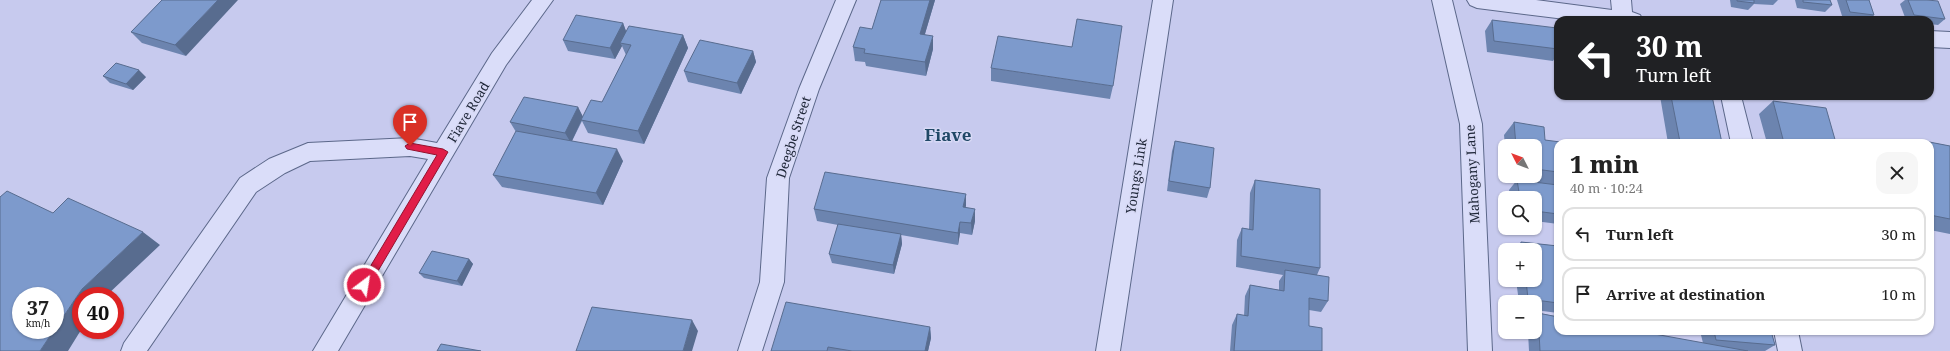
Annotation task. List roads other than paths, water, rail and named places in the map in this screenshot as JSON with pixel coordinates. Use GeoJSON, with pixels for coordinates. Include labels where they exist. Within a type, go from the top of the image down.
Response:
{"type":"FeatureCollection","features":[{"type":"Feature","properties":{"kind":"street","name":"Fiave Road"},"geometry":{"type":"LineString","coordinates":[[325,351],[499,59],[543,0]]}},
{"type":"Feature","properties":{"kind":"street","name":"Deegbe Street"},"geometry":{"type":"LineString","coordinates":[[750,351],[772,282],[778,178],[809,89],[846,0]]}},
{"type":"Feature","properties":{"kind":"street","name":"Youngs Link"},"geometry":{"type":"LineString","coordinates":[[1108,351],[1163,0]]}},
{"type":"Feature","properties":{"kind":"street","name":"Mahogany Lane"},"geometry":{"type":"LineString","coordinates":[[1442,0],[1471,124],[1480,351]]}},
{"type":"Feature","properties":{"kind":"street"},"geometry":{"type":"LineString","coordinates":[[1477,0],[1625,13]]}},
{"type":"Feature","properties":{"kind":"street"},"geometry":{"type":"LineString","coordinates":[[1934,39],[1950,40]]}},
{"type":"Feature","properties":{"kind":"street"},"geometry":{"type":"LineString","coordinates":[[1732,100],[1741,139]]}},
{"type":"Feature","properties":{"kind":"street"},"geometry":{"type":"LineString","coordinates":[[133,351],[248,185],[278,166],[308,152],[410,146],[443,152]]}},
{"type":"Feature","properties":{"kind":"street"},"geometry":{"type":"LineString","coordinates":[[1787,335],[1790,351]]}},
{"type":"Feature","properties":{"kind":"district","name":"Fiave"},"geometry":{"type":"Point","coordinates":[948,134]}}]}
